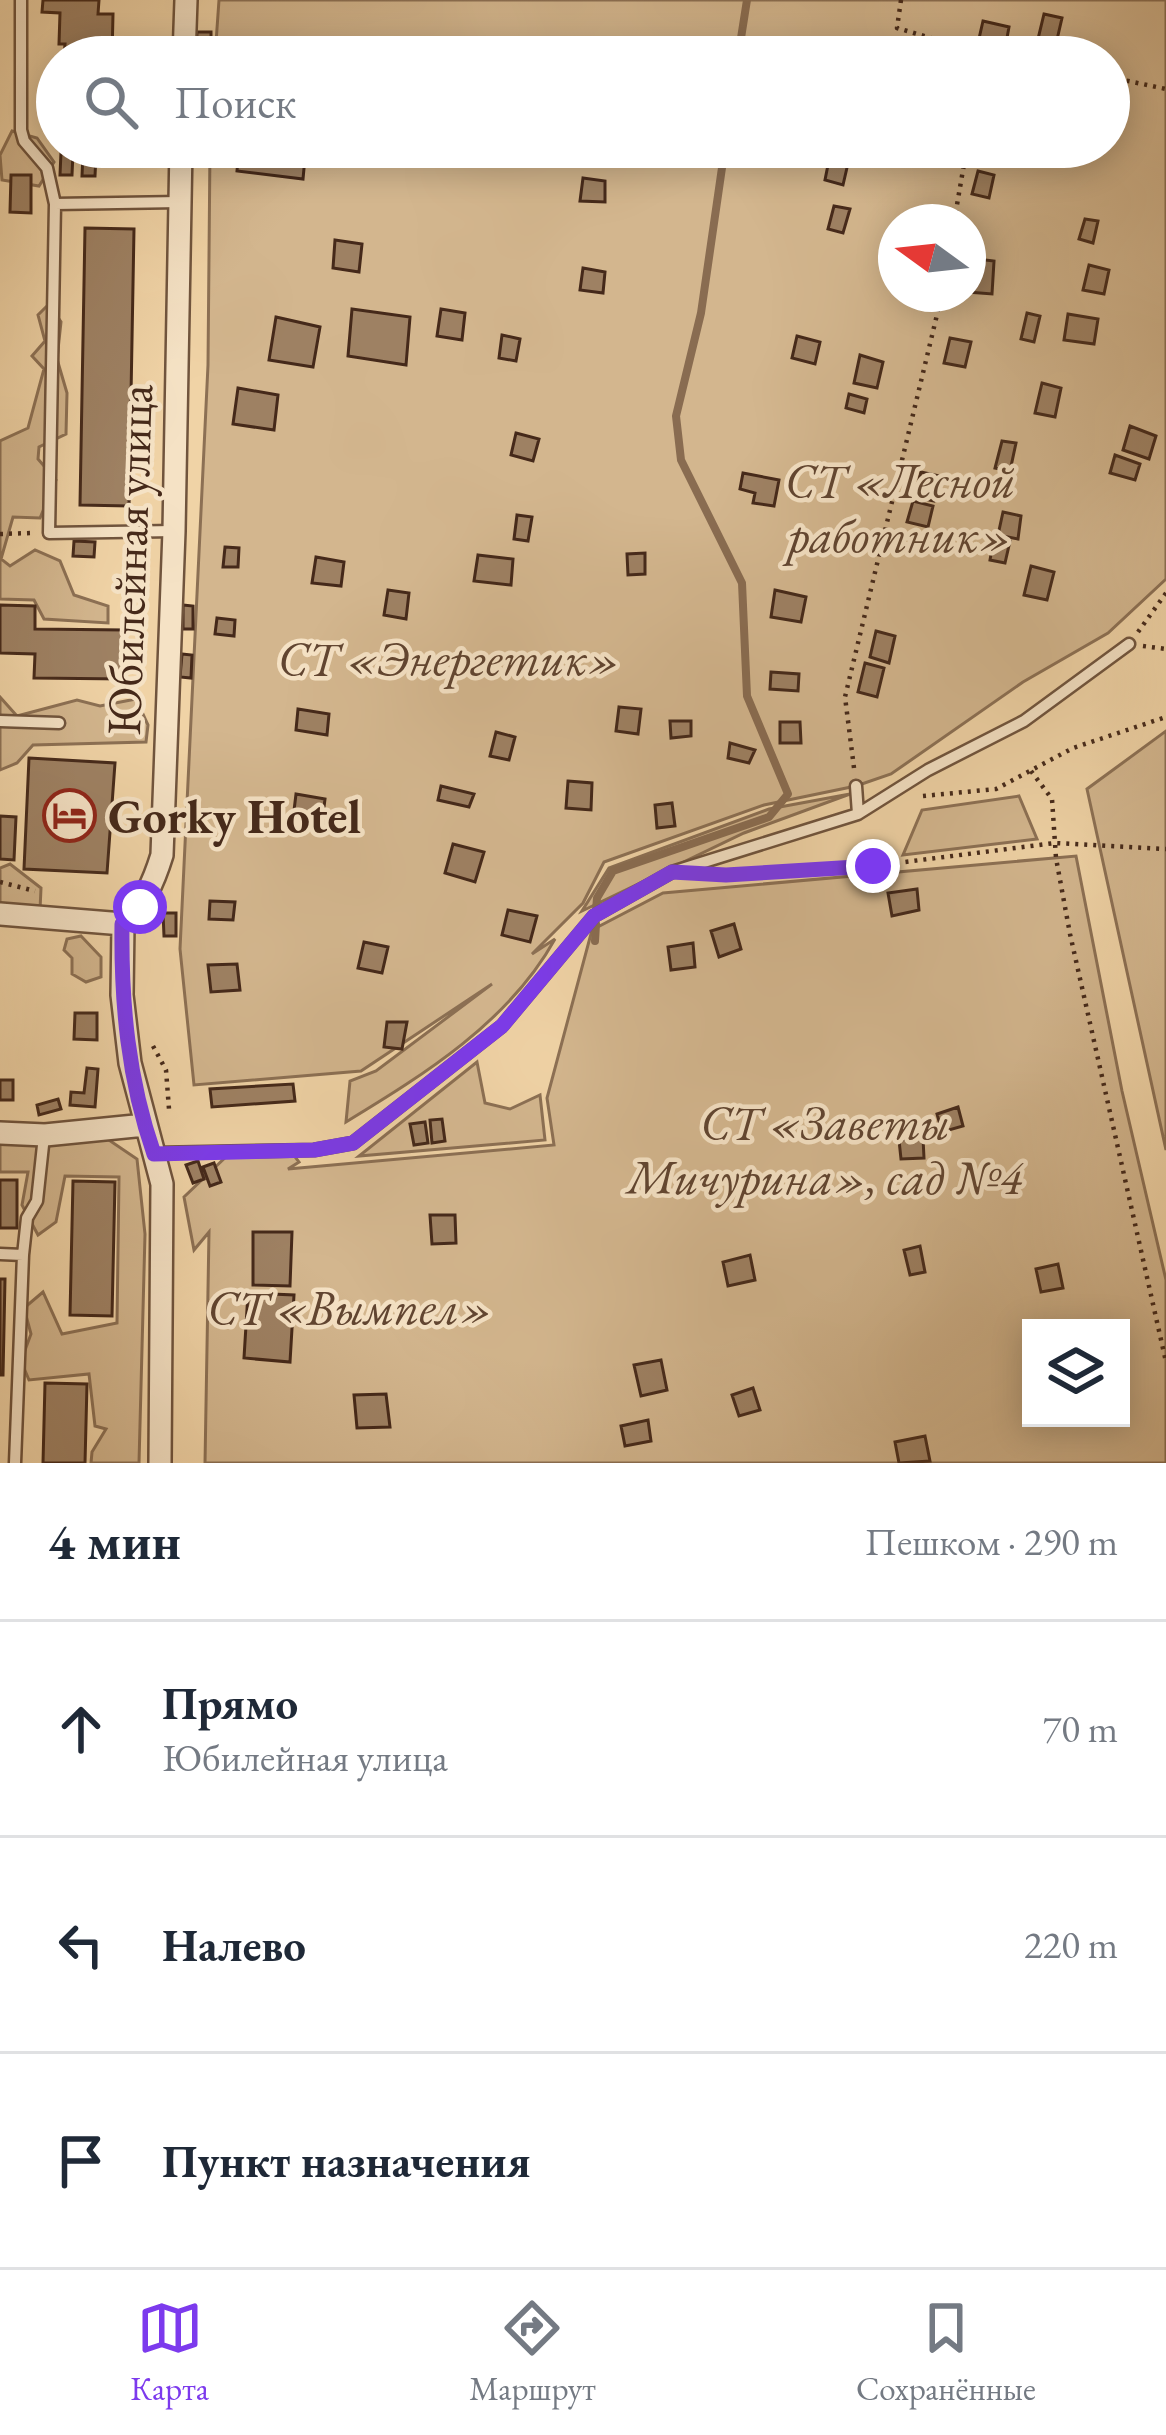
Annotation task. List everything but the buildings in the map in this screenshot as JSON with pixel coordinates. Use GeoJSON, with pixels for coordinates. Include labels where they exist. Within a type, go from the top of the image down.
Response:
{"type":"FeatureCollection","features":[{"type":"Feature","properties":{"kind":"street"},"geometry":{"type":"LineString","coordinates":[[185,36],[186,0]]}},
{"type":"Feature","properties":{"kind":"street","name":"Юбилейная улица"},"geometry":{"type":"LineString","coordinates":[[122,924],[153,885],[162,855],[181,168]]}},
{"type":"Feature","properties":{"kind":"street"},"geometry":{"type":"LineString","coordinates":[[0,914],[122,924],[122,995],[130,1064],[162,1184],[160,1463]]}},
{"type":"Feature","properties":{"kind":"street"},"geometry":{"type":"LineString","coordinates":[[0,1133],[44,1135],[145,1125]]}},
{"type":"Feature","properties":{"kind":"lane"},"geometry":{"type":"LineString","coordinates":[[21,0],[21,130],[36,155]]}},
{"type":"Feature","properties":{"kind":"lane"},"geometry":{"type":"LineString","coordinates":[[47,168],[55,204],[49,533],[174,531]]}},
{"type":"Feature","properties":{"kind":"lane"},"geometry":{"type":"LineString","coordinates":[[55,204],[179,202]]}},
{"type":"Feature","properties":{"kind":"lane"},"geometry":{"type":"LineString","coordinates":[[154,1154],[314,1150],[353,1143],[502,1026],[594,916],[672,872],[859,814],[928,770],[1024,721],[1129,644]]}},
{"type":"Feature","properties":{"kind":"lane"},"geometry":{"type":"LineString","coordinates":[[0,721],[59,723]]}},
{"type":"Feature","properties":{"kind":"lane"},"geometry":{"type":"LineString","coordinates":[[856,786],[859,814]]}},
{"type":"Feature","properties":{"kind":"lane"},"geometry":{"type":"LineString","coordinates":[[15,1463],[23,1256],[27,1218],[37,1201],[44,1135]]}},
{"type":"Feature","properties":{"kind":"lane"},"geometry":{"type":"LineString","coordinates":[[0,1255],[23,1256]]}},
{"type":"Feature","properties":{"kind":"path"},"geometry":{"type":"LineString","coordinates":[[902,0],[897,28],[922,36]]}},
{"type":"Feature","properties":{"kind":"path"},"geometry":{"type":"LineString","coordinates":[[1130,81],[1166,88]]}},
{"type":"Feature","properties":{"kind":"path"},"geometry":{"type":"LineString","coordinates":[[957,204],[963,168]]}},
{"type":"Feature","properties":{"kind":"path"},"geometry":{"type":"LineString","coordinates":[[856,786],[845,697],[938,312]]}},
{"type":"Feature","properties":{"kind":"path"},"geometry":{"type":"LineString","coordinates":[[0,534],[49,533]]}},
{"type":"Feature","properties":{"kind":"path"},"geometry":{"type":"LineString","coordinates":[[1129,644],[1166,592]]}},
{"type":"Feature","properties":{"kind":"path"},"geometry":{"type":"LineString","coordinates":[[884,799],[996,789],[1073,748],[1166,717]]}},
{"type":"Feature","properties":{"kind":"path"},"geometry":{"type":"LineString","coordinates":[[1031,771],[1052,799],[1056,858],[1166,1362]]}},
{"type":"Feature","properties":{"kind":"path"},"geometry":{"type":"LineString","coordinates":[[672,872],[726,875],[873,866],[1055,843],[1166,849]]}},
{"type":"Feature","properties":{"kind":"path"},"geometry":{"type":"LineString","coordinates":[[0,882],[34,891]]}},
{"type":"Feature","properties":{"kind":"path"},"geometry":{"type":"LineString","coordinates":[[147,1033],[166,1070],[169,1111]]}},
{"type":"Feature","properties":{"kind":"green space"},"geometry":{"type":"Polygon","coordinates":[[[219,0],[1166,0],[1166,579],[1108,633],[1023,682],[891,774],[764,805],[604,862],[583,903],[532,954],[555,939],[514,996],[435,1065],[346,1122],[350,1081],[376,1071],[492,984],[361,1071],[194,1085],[180,949],[208,365],[210,168],[1130,168],[1130,36],[216,36],[219,0]]]}},
{"type":"Feature","properties":{"kind":"green space"},"geometry":{"type":"Polygon","coordinates":[[[12,131],[36,138],[36,168],[50,168],[39,186],[2,180],[0,155],[12,131]]]}},
{"type":"Feature","properties":{"kind":"green space"},"geometry":{"type":"Polygon","coordinates":[[[49,304],[61,322],[57,359],[67,393],[66,434],[39,447],[38,459],[56,480],[40,518],[13,517],[1,559],[10,566],[35,550],[60,561],[74,595],[108,606],[108,623],[44,619],[34,600],[0,599],[0,441],[28,428],[44,369],[32,356],[45,341],[38,315],[49,304]]]}},
{"type":"Feature","properties":{"kind":"green space"},"geometry":{"type":"Polygon","coordinates":[[[0,697],[17,716],[77,700],[100,706],[136,699],[148,725],[146,742],[33,745],[17,763],[0,770],[0,697]]]}},
{"type":"Feature","properties":{"kind":"green space"},"geometry":{"type":"Polygon","coordinates":[[[1166,731],[1166,1150],[1087,789],[1166,731]]]}},
{"type":"Feature","properties":{"kind":"green space"},"geometry":{"type":"Polygon","coordinates":[[[850,794],[744,833],[582,911],[609,868],[769,809],[850,794]]]}},
{"type":"Feature","properties":{"kind":"green space"},"geometry":{"type":"Polygon","coordinates":[[[1019,796],[1037,839],[903,855],[922,810],[1019,796]]]}},
{"type":"Feature","properties":{"kind":"green space","name":"СТ «Заветы Мичурина», сад №4"},"geometry":{"type":"Polygon","coordinates":[[[1076,856],[1122,1091],[1166,1280],[1166,1463],[205,1463],[209,1232],[194,1250],[184,1197],[229,1154],[287,1146],[299,1162],[288,1169],[554,1145],[547,1098],[592,930],[663,893],[1076,856]]]}},
{"type":"Feature","properties":{"kind":"green space"},"geometry":{"type":"Polygon","coordinates":[[[10,864],[41,888],[40,910],[0,915],[0,868],[10,864]]]}},
{"type":"Feature","properties":{"kind":"green space"},"geometry":{"type":"Polygon","coordinates":[[[81,936],[101,957],[101,977],[86,982],[72,974],[72,958],[64,950],[67,939],[81,936]]]}},
{"type":"Feature","properties":{"kind":"green space"},"geometry":{"type":"Polygon","coordinates":[[[477,1062],[485,1103],[510,1109],[540,1095],[545,1140],[359,1156],[477,1062]]]}},
{"type":"Feature","properties":{"kind":"green space"},"geometry":{"type":"Polygon","coordinates":[[[100,1134],[137,1159],[145,1234],[139,1463],[91,1463],[106,1429],[95,1426],[89,1374],[29,1380],[21,1361],[31,1334],[24,1308],[43,1292],[62,1334],[117,1323],[119,1177],[65,1176],[56,1222],[38,1235],[22,1205],[28,1172],[0,1172],[0,1142],[39,1145],[100,1134]]]}},
{"type":"Feature","properties":{"kind":"waterway"},"geometry":{"type":"LineString","coordinates":[[741,36],[747,0]]}},
{"type":"Feature","properties":{"kind":"waterway"},"geometry":{"type":"LineString","coordinates":[[596,910],[597,898],[613,871],[769,817],[788,794],[747,696],[742,583],[681,460],[676,416],[701,313],[722,168]]}},
{"type":"Feature","properties":{"kind":"waterway"},"geometry":{"type":"LineString","coordinates":[[595,941],[596,924]]}},
{"type":"Feature","properties":{"kind":"place","name":"Gorky Hotel"},"geometry":{"type":"Point","coordinates":[69,816]}},
{"type":"Feature","properties":{"kind":"route"},"geometry":{"type":"LineString","coordinates":[[140,907],[122,924],[122,995],[130,1064],[154,1154],[314,1150],[353,1143],[455,1066],[502,1026],[594,916],[672,872],[726,875],[873,866]]}},
{"type":"Feature","properties":{"kind":"park label","name":"СТ «Лесной работник»"},"geometry":{"type":"Point","coordinates":[900,508]}},
{"type":"Feature","properties":{"kind":"park label","name":"СТ «Энергетик»"},"geometry":{"type":"Point","coordinates":[449,658]}},
{"type":"Feature","properties":{"kind":"park label","name":"СТ «Вымпел»"},"geometry":{"type":"Point","coordinates":[350,1307]}}]}
